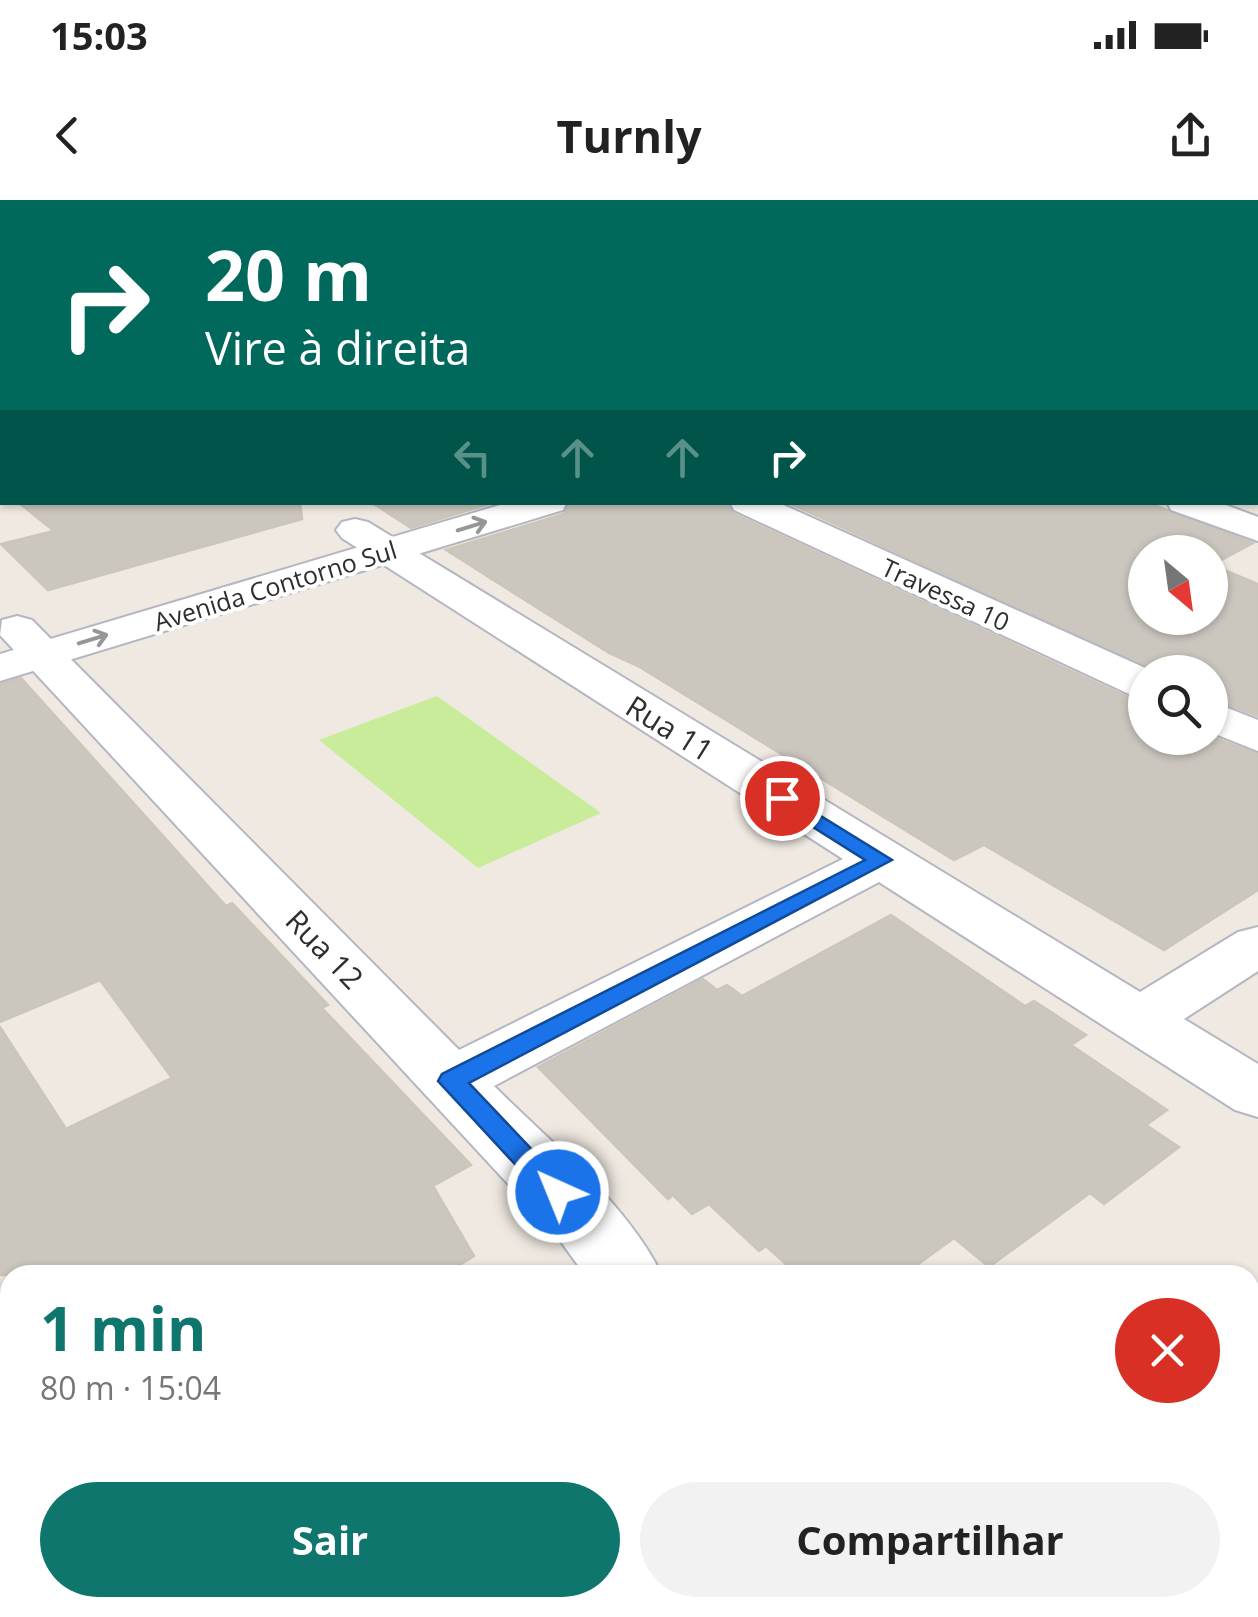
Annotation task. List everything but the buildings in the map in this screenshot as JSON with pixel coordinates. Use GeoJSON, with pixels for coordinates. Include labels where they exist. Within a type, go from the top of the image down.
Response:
{"type":"FeatureCollection","features":[{"type":"Feature","properties":{"kind":"street","name":"Avenida Contorno Sul"},"geometry":{"type":"LineString","coordinates":[[371,540],[444,505]]}},
{"type":"Feature","properties":{"kind":"street","name":"Avenida Contorno Sul"},"geometry":{"type":"LineString","coordinates":[[14,647],[371,540],[536,505]]}},
{"type":"Feature","properties":{"kind":"street","name":"Travessa 10"},"geometry":{"type":"LineString","coordinates":[[754,505],[1128,677]]}},
{"type":"Feature","properties":{"kind":"street"},"geometry":{"type":"LineString","coordinates":[[1192,505],[1258,530]]}},
{"type":"Feature","properties":{"kind":"street","name":"Rua 11"},"geometry":{"type":"LineString","coordinates":[[371,540],[1258,1094]]}},
{"type":"Feature","properties":{"kind":"street","name":"Rua 12"},"geometry":{"type":"LineString","coordinates":[[14,647],[452,1081],[584,1220],[618,1265]]}},
{"type":"Feature","properties":{"kind":"street"},"geometry":{"type":"LineString","coordinates":[[1228,723],[1258,737]]}},
{"type":"Feature","properties":{"kind":"street"},"geometry":{"type":"LineString","coordinates":[[452,1081],[881,860]]}},
{"type":"Feature","properties":{"kind":"street"},"geometry":{"type":"LineString","coordinates":[[1137,1020],[1258,946]]}},
{"type":"Feature","properties":{"kind":"green space"},"geometry":{"type":"Polygon","coordinates":[[[437,696],[601,813],[478,868],[319,740],[437,696]]]}},
{"type":"Feature","properties":{"kind":"route"},"geometry":{"type":"LineString","coordinates":[[558,1192],[452,1081],[881,860],[782,798]]}}]}
